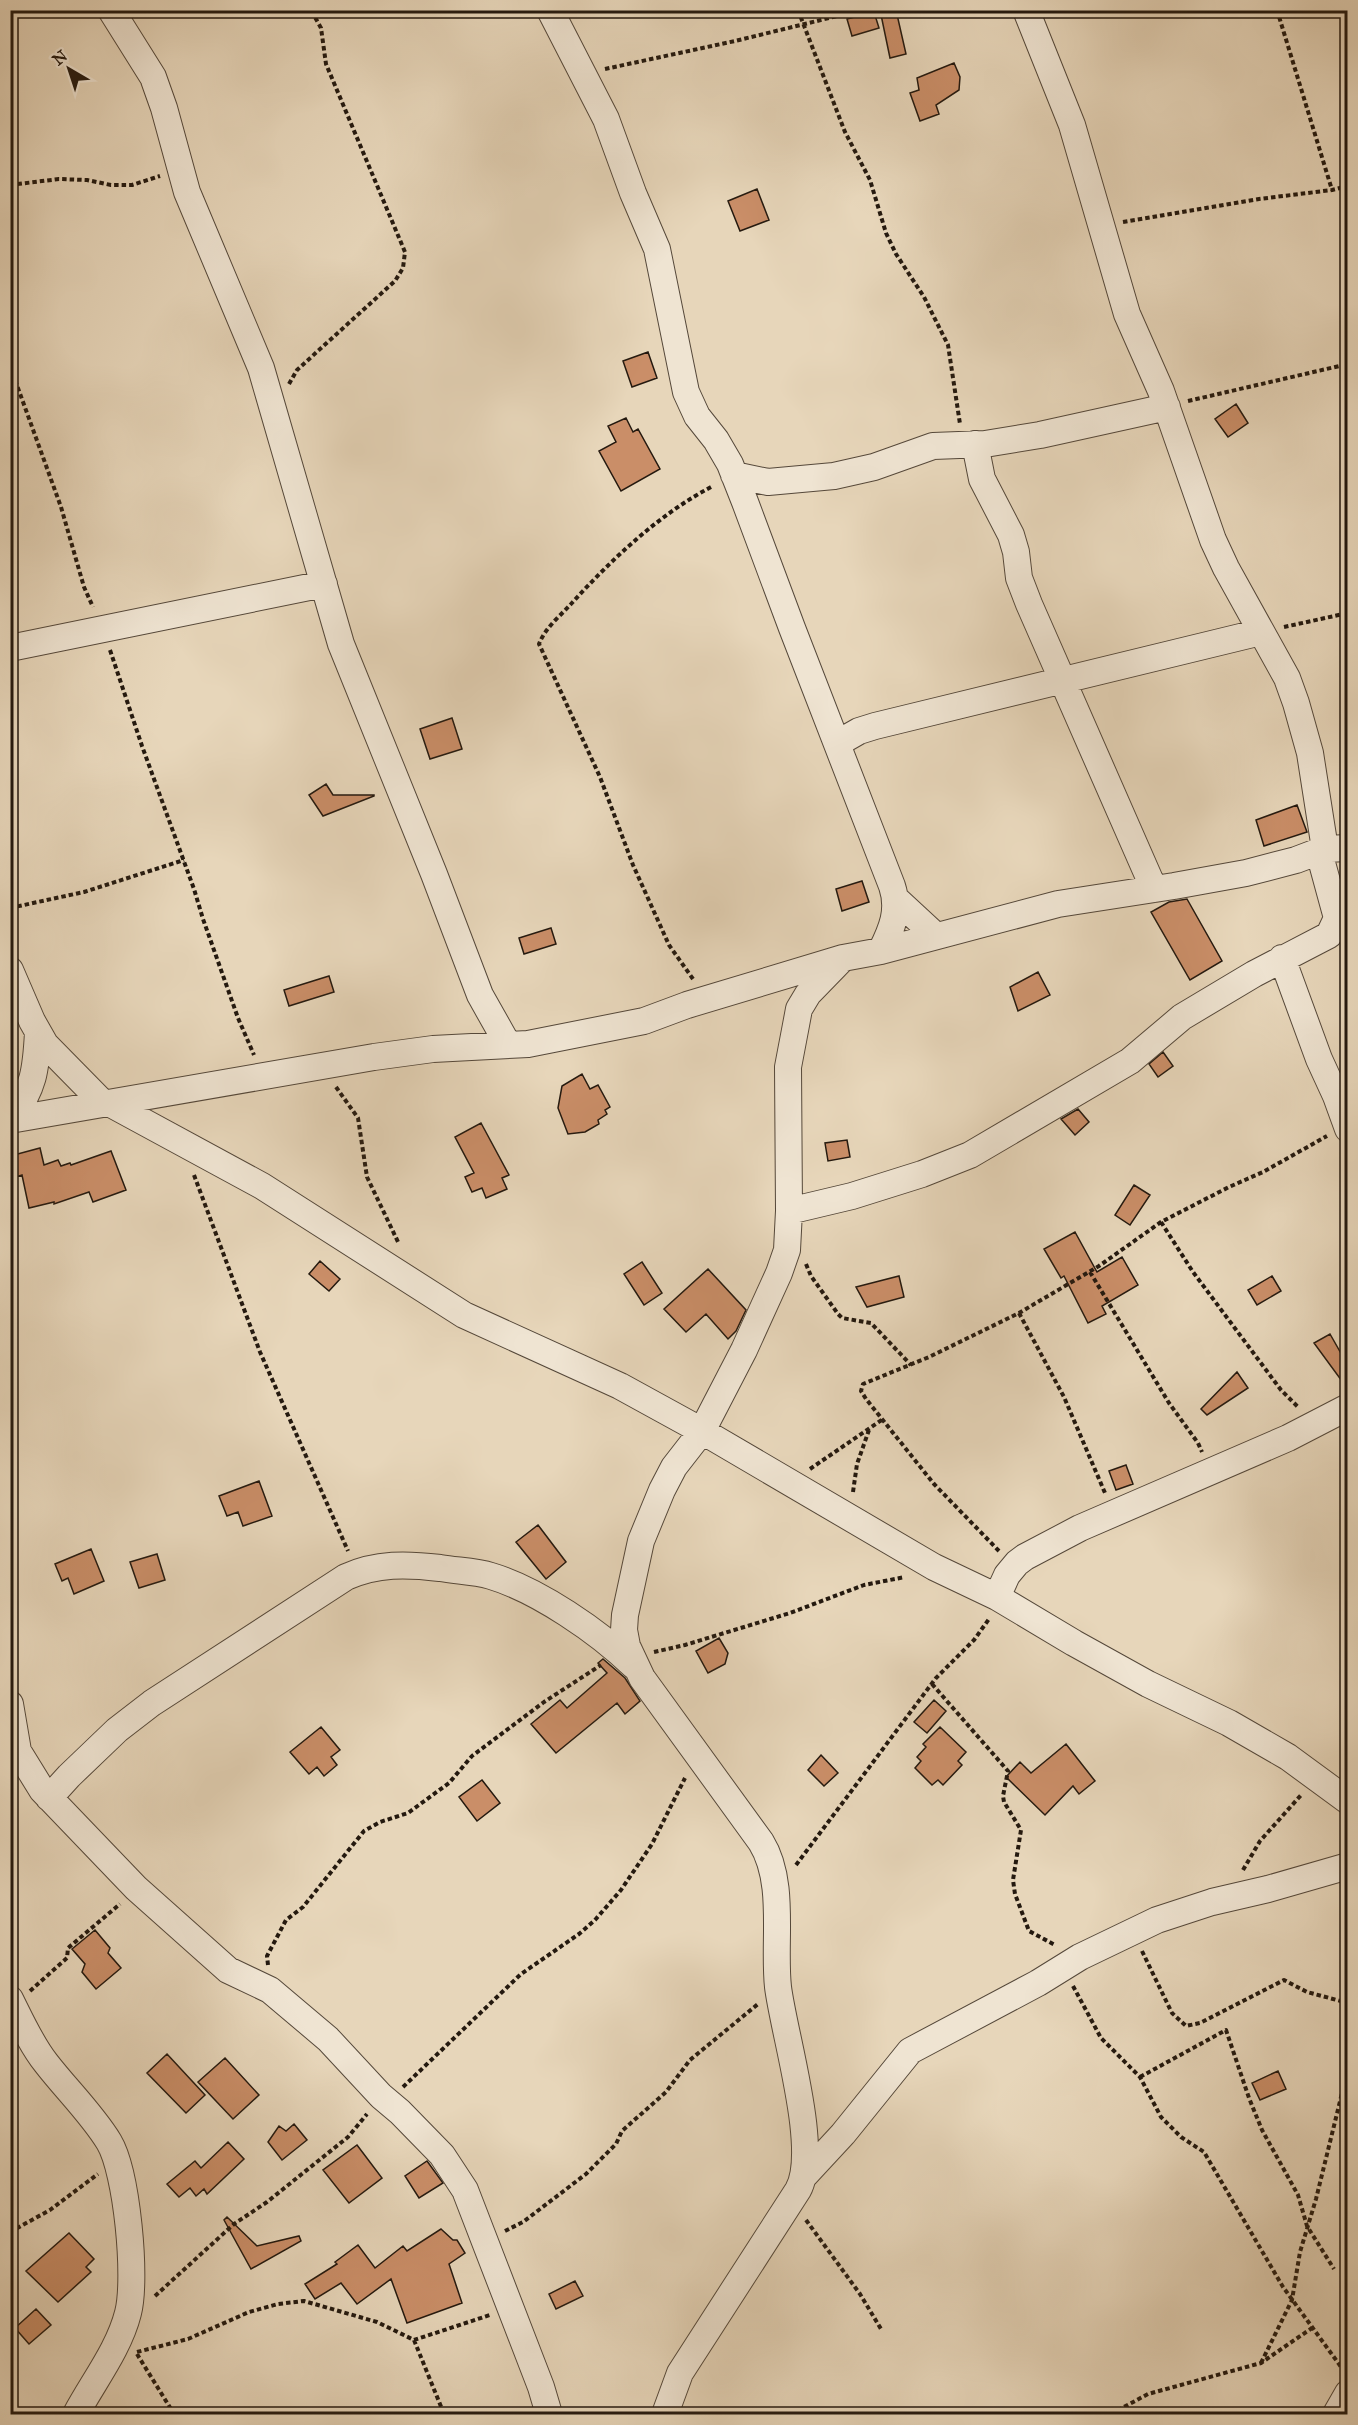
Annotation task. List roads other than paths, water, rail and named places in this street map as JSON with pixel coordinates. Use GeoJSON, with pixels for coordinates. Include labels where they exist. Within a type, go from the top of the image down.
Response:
{"type":"FeatureCollection","features":[{"type":"Feature","properties":{"kind":"street"},"geometry":{"type":"LineString","coordinates":[[111,10],[153,77],[187,192],[261,368],[341,644],[480,995],[507,1044]]}},
{"type":"Feature","properties":{"kind":"street"},"geometry":{"type":"LineString","coordinates":[[550,10],[606,119],[633,193],[657,249],[686,392],[697,416],[716,440],[734,475],[896,898],[906,911],[936,936]]}},
{"type":"Feature","properties":{"kind":"street"},"geometry":{"type":"LineString","coordinates":[[789,1218],[902,1181],[970,1155],[1130,1061],[1182,1017],[1282,958],[1329,935],[1337,918],[1330,850],[1310,753],[1296,703],[1287,678],[1213,540],[1167,407],[1127,314],[1072,125],[1026,10]]}},
{"type":"Feature","properties":{"kind":"street"},"geometry":{"type":"LineString","coordinates":[[734,475],[768,482],[834,476],[874,467],[933,446],[975,444],[1040,435],[1167,407]]}},
{"type":"Feature","properties":{"kind":"street"},"geometry":{"type":"LineString","coordinates":[[975,444],[978,470],[1011,535],[1016,552],[1019,578],[1061,681],[1154,889]]}},
{"type":"Feature","properties":{"kind":"street"},"geometry":{"type":"LineString","coordinates":[[10,648],[324,584]]}},
{"type":"Feature","properties":{"kind":"street"},"geometry":{"type":"LineString","coordinates":[[838,743],[859,731],[875,726],[1261,632]]}},
{"type":"Feature","properties":{"kind":"street"},"geometry":{"type":"LineString","coordinates":[[11,1120],[263,1075],[433,1048],[548,1041],[644,1021],[843,958],[881,951],[1058,903],[1246,873],[1330,850]]}},
{"type":"Feature","properties":{"kind":"street"},"geometry":{"type":"LineString","coordinates":[[881,951],[892,929],[896,898]]}},
{"type":"Feature","properties":{"kind":"street"},"geometry":{"type":"LineString","coordinates":[[630,1660],[624,1630],[625,1615],[641,1541],[674,1467],[702,1431],[744,1350],[787,1250],[789,1218],[788,1067],[796,1025],[799,1010],[808,994],[843,958]]}},
{"type":"Feature","properties":{"kind":"street"},"geometry":{"type":"LineString","coordinates":[[1282,958],[1347,1127]]}},
{"type":"Feature","properties":{"kind":"street"},"geometry":{"type":"LineString","coordinates":[[10,970],[38,1032],[59,1060],[106,1103],[262,1186],[464,1315],[620,1386],[702,1431],[934,1567],[1000,1598],[1074,1644],[1288,1757],[1347,1801]]}},
{"type":"Feature","properties":{"kind":"street"},"geometry":{"type":"LineString","coordinates":[[11,1120],[28,1094],[34,1076],[38,1032]]}},
{"type":"Feature","properties":{"kind":"street"},"geometry":{"type":"LineString","coordinates":[[1000,1598],[1007,1575],[1017,1563],[1080,1528],[1314,1425],[1347,1407]]}},
{"type":"Feature","properties":{"kind":"street"},"geometry":{"type":"LineString","coordinates":[[49,1798],[117,1730],[152,1703],[276,1621],[357,1572],[386,1565],[427,1567],[488,1575],[518,1587],[563,1612],[630,1660],[771,1860],[775,1892],[778,1986],[804,2128],[805,2175]]}},
{"type":"Feature","properties":{"kind":"street"},"geometry":{"type":"LineString","coordinates":[[10,1704],[14,1757],[49,1798],[136,1888],[228,1970],[270,1989],[328,2039],[384,2099],[442,2155],[465,2190],[541,2387],[549,2415]]}},
{"type":"Feature","properties":{"kind":"street"},"geometry":{"type":"LineString","coordinates":[[665,2415],[680,2373],[792,2200],[805,2175],[843,2134],[910,2051],[1038,1983],[1070,1963],[1157,1920],[1347,1866]]}},
{"type":"Feature","properties":{"kind":"street"},"geometry":{"type":"LineString","coordinates":[[14,2015],[44,2060],[108,2141],[117,2159],[125,2192],[131,2288],[128,2312],[82,2411]]}},
{"type":"Feature","properties":{"kind":"street"},"geometry":{"type":"LineString","coordinates":[[1336,2415],[1347,2393]]}}]}
